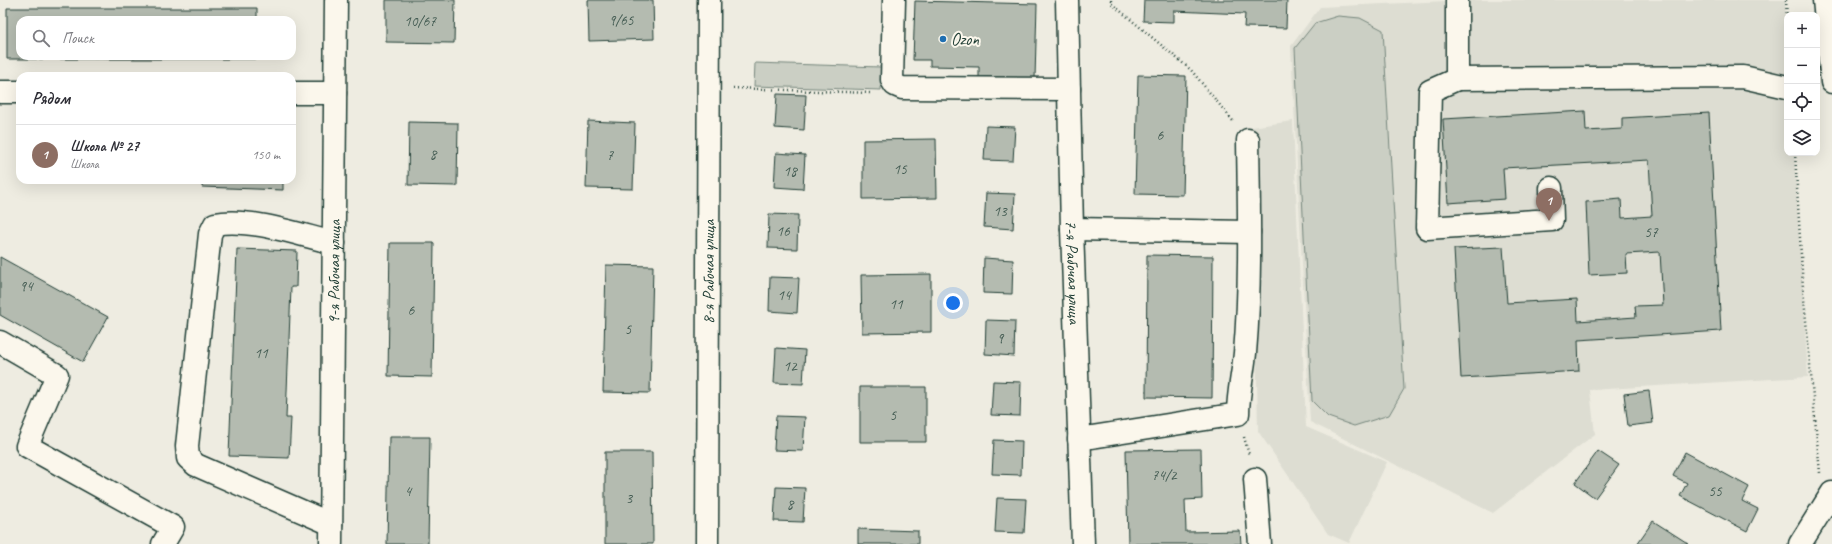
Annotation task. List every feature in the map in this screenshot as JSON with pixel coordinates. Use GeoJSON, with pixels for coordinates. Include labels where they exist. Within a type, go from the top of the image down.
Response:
{"type":"FeatureCollection","features":[{"type":"Feature","properties":{"kind":"street","name":"9-я Рабочая улица"},"geometry":{"type":"LineString","coordinates":[[331,534],[336,0]]}},
{"type":"Feature","properties":{"kind":"street","name":"8-я Рабочая улица"},"geometry":{"type":"LineString","coordinates":[[707,544],[710,0]]}},
{"type":"Feature","properties":{"kind":"street"},"geometry":{"type":"LineString","coordinates":[[894,0],[892,80],[895,85],[902,88],[1069,89]]}},
{"type":"Feature","properties":{"kind":"street","name":"7-я Рабочая улица"},"geometry":{"type":"LineString","coordinates":[[1067,0],[1072,228],[1083,544]]}},
{"type":"Feature","properties":{"kind":"street"},"geometry":{"type":"LineString","coordinates":[[1457,0],[1457,80]]}},
{"type":"Feature","properties":{"kind":"street"},"geometry":{"type":"LineString","coordinates":[[1824,0],[1832,82]]}},
{"type":"Feature","properties":{"kind":"street"},"geometry":{"type":"LineString","coordinates":[[1551,188],[1552,220],[1428,228],[1430,91],[1457,80],[1743,77],[1784,86]]}},
{"type":"Feature","properties":{"kind":"street"},"geometry":{"type":"LineString","coordinates":[[1820,90],[1832,88]]}},
{"type":"Feature","properties":{"kind":"street"},"geometry":{"type":"LineString","coordinates":[[0,92],[16,92]]}},
{"type":"Feature","properties":{"kind":"street"},"geometry":{"type":"LineString","coordinates":[[296,93],[335,94]]}},
{"type":"Feature","properties":{"kind":"street"},"geometry":{"type":"LineString","coordinates":[[1079,439],[1238,414],[1238,396],[1245,354],[1249,232],[1248,140]]}},
{"type":"Feature","properties":{"kind":"street"},"geometry":{"type":"LineString","coordinates":[[331,534],[196,465],[188,458],[187,446],[210,234],[215,224],[226,222],[267,226],[334,243]]}},
{"type":"Feature","properties":{"kind":"street"},"geometry":{"type":"LineString","coordinates":[[1072,228],[1249,232]]}},
{"type":"Feature","properties":{"kind":"street"},"geometry":{"type":"LineString","coordinates":[[0,342],[56,375],[27,446],[173,527],[163,544]]}},
{"type":"Feature","properties":{"kind":"street"},"geometry":{"type":"LineString","coordinates":[[1255,479],[1260,544]]}},
{"type":"Feature","properties":{"kind":"street"},"geometry":{"type":"LineString","coordinates":[[1800,544],[1824,486]]}},
{"type":"Feature","properties":{"kind":"path"},"geometry":{"type":"LineString","coordinates":[[1111,0],[1111,3],[1191,70],[1248,140]]}},
{"type":"Feature","properties":{"kind":"path"},"geometry":{"type":"LineString","coordinates":[[1786,0],[1787,12]]}},
{"type":"Feature","properties":{"kind":"path"},"geometry":{"type":"LineString","coordinates":[[730,88],[876,93],[895,85]]}},
{"type":"Feature","properties":{"kind":"path"},"geometry":{"type":"LineString","coordinates":[[1795,156],[1803,288],[1820,473],[1824,486]]}},
{"type":"Feature","properties":{"kind":"path"},"geometry":{"type":"LineString","coordinates":[[1238,414],[1255,479]]}},
{"type":"Feature","properties":{"kind":"shaded area"},"geometry":{"type":"Polygon","coordinates":[[[1467,0],[1785,0],[1784,156],[1794,156],[1808,377],[1590,390],[1595,434],[1493,513],[1310,422],[1291,46],[1320,7],[1467,0]]]}},
{"type":"Feature","properties":{"kind":"shaded area"},"geometry":{"type":"Polygon","coordinates":[[[1338,16],[1360,18],[1383,30],[1404,389],[1389,415],[1354,426],[1328,417],[1312,401],[1295,48],[1315,23],[1338,16]]]}},
{"type":"Feature","properties":{"kind":"shaded area"},"geometry":{"type":"Polygon","coordinates":[[[755,63],[881,67],[881,90],[754,86],[755,63]]]}},
{"type":"Feature","properties":{"kind":"shaded area"},"geometry":{"type":"Polygon","coordinates":[[[1293,121],[1306,427],[1387,462],[1349,543],[1328,534],[1258,431],[1252,127],[1293,121]]]}},
{"type":"Feature","properties":{"kind":"building"},"geometry":{"type":"Polygon","coordinates":[[[386,0],[455,0],[454,43],[386,42],[386,0]]]}},
{"type":"Feature","properties":{"kind":"building"},"geometry":{"type":"Polygon","coordinates":[[[588,0],[653,0],[654,39],[589,41],[588,0]]]}},
{"type":"Feature","properties":{"kind":"building"},"geometry":{"type":"Polygon","coordinates":[[[1144,0],[1287,0],[1286,28],[1244,27],[1245,14],[1174,11],[1174,22],[1143,21],[1144,0]]]}},
{"type":"Feature","properties":{"kind":"building"},"geometry":{"type":"Polygon","coordinates":[[[915,1],[1037,4],[1035,78],[979,77],[979,67],[930,66],[930,60],[913,60],[915,1]]]}},
{"type":"Feature","properties":{"kind":"building"},"geometry":{"type":"Polygon","coordinates":[[[7,8],[257,8],[257,16],[16,16],[16,59],[7,59],[7,8]]]}},
{"type":"Feature","properties":{"kind":"building"},"geometry":{"type":"Polygon","coordinates":[[[1138,75],[1186,76],[1183,195],[1135,194],[1138,75]]]}},
{"type":"Feature","properties":{"kind":"building"},"geometry":{"type":"Polygon","coordinates":[[[777,94],[806,95],[804,130],[775,128],[777,94]]]}},
{"type":"Feature","properties":{"kind":"building"},"geometry":{"type":"Polygon","coordinates":[[[1585,111],[1586,131],[1622,129],[1622,118],[1709,113],[1721,331],[1578,340],[1579,371],[1461,378],[1454,249],[1503,247],[1507,303],[1577,299],[1578,321],[1636,317],[1635,306],[1663,305],[1660,252],[1626,254],[1627,273],[1589,275],[1586,202],[1621,199],[1622,218],[1652,216],[1649,160],[1503,168],[1505,199],[1448,203],[1443,119],[1585,111]]]}},
{"type":"Feature","properties":{"kind":"building"},"geometry":{"type":"Polygon","coordinates":[[[588,121],[635,123],[633,189],[586,188],[588,121]]]}},
{"type":"Feature","properties":{"kind":"building"},"geometry":{"type":"Polygon","coordinates":[[[409,122],[458,123],[457,186],[408,185],[409,122]]]}},
{"type":"Feature","properties":{"kind":"building"},"geometry":{"type":"Polygon","coordinates":[[[986,126],[1015,127],[1013,161],[984,160],[986,126]]]}},
{"type":"Feature","properties":{"kind":"building"},"geometry":{"type":"Polygon","coordinates":[[[936,139],[937,198],[863,199],[863,140],[936,139]]]}},
{"type":"Feature","properties":{"kind":"building"},"geometry":{"type":"Polygon","coordinates":[[[776,153],[805,155],[803,189],[774,187],[776,153]]]}},
{"type":"Feature","properties":{"kind":"building"},"geometry":{"type":"Polygon","coordinates":[[[202,184],[283,184],[283,190],[202,187],[202,184]]]}},
{"type":"Feature","properties":{"kind":"building"},"geometry":{"type":"Polygon","coordinates":[[[986,193],[1015,194],[1013,229],[984,227],[986,193]]]}},
{"type":"Feature","properties":{"kind":"building"},"geometry":{"type":"Polygon","coordinates":[[[769,214],[798,215],[797,249],[768,248],[769,214]]]}},
{"type":"Feature","properties":{"kind":"building"},"geometry":{"type":"Polygon","coordinates":[[[390,243],[434,243],[432,377],[388,376],[390,243]]]}},
{"type":"Feature","properties":{"kind":"building"},"geometry":{"type":"Polygon","coordinates":[[[237,249],[297,251],[296,287],[291,287],[286,418],[291,418],[289,458],[229,456],[237,249]]]}},
{"type":"Feature","properties":{"kind":"building"},"geometry":{"type":"Polygon","coordinates":[[[1147,255],[1213,256],[1212,398],[1146,397],[1147,255]]]}},
{"type":"Feature","properties":{"kind":"building"},"geometry":{"type":"Polygon","coordinates":[[[0,257],[108,317],[83,362],[0,315],[0,257]]]}},
{"type":"Feature","properties":{"kind":"building"},"geometry":{"type":"Polygon","coordinates":[[[984,258],[1013,260],[1012,294],[983,293],[984,258]]]}},
{"type":"Feature","properties":{"kind":"building"},"geometry":{"type":"Polygon","coordinates":[[[606,265],[653,266],[650,393],[603,392],[606,265]]]}},
{"type":"Feature","properties":{"kind":"building"},"geometry":{"type":"Polygon","coordinates":[[[931,274],[931,332],[862,333],[861,275],[931,274]]]}},
{"type":"Feature","properties":{"kind":"building"},"geometry":{"type":"Polygon","coordinates":[[[770,277],[799,278],[797,313],[769,311],[770,277]]]}},
{"type":"Feature","properties":{"kind":"building"},"geometry":{"type":"Polygon","coordinates":[[[986,320],[1015,321],[1014,356],[985,354],[986,320]]]}},
{"type":"Feature","properties":{"kind":"building"},"geometry":{"type":"Polygon","coordinates":[[[776,348],[805,350],[803,384],[774,383],[776,348]]]}},
{"type":"Feature","properties":{"kind":"building"},"geometry":{"type":"Polygon","coordinates":[[[993,381],[1021,382],[1020,416],[991,415],[993,381]]]}},
{"type":"Feature","properties":{"kind":"building"},"geometry":{"type":"Polygon","coordinates":[[[860,387],[926,387],[926,442],[860,442],[860,387]]]}},
{"type":"Feature","properties":{"kind":"building"},"geometry":{"type":"Polygon","coordinates":[[[1649,391],[1653,423],[1628,426],[1624,394],[1649,391]]]}},
{"type":"Feature","properties":{"kind":"building"},"geometry":{"type":"Polygon","coordinates":[[[776,416],[805,417],[803,451],[774,450],[776,416]]]}},
{"type":"Feature","properties":{"kind":"building"},"geometry":{"type":"Polygon","coordinates":[[[389,437],[430,437],[428,544],[387,544],[389,437]]]}},
{"type":"Feature","properties":{"kind":"building"},"geometry":{"type":"Polygon","coordinates":[[[994,440],[1022,441],[1021,475],[992,474],[994,440]]]}},
{"type":"Feature","properties":{"kind":"building"},"geometry":{"type":"Polygon","coordinates":[[[1201,449],[1202,499],[1185,500],[1186,532],[1240,531],[1241,544],[1128,544],[1126,450],[1201,449]]]}},
{"type":"Feature","properties":{"kind":"building"},"geometry":{"type":"Polygon","coordinates":[[[1598,451],[1619,465],[1595,498],[1575,483],[1598,451]]]}},
{"type":"Feature","properties":{"kind":"building"},"geometry":{"type":"Polygon","coordinates":[[[605,452],[652,452],[653,544],[605,544],[605,452]]]}},
{"type":"Feature","properties":{"kind":"building"},"geometry":{"type":"Polygon","coordinates":[[[1685,452],[1749,487],[1742,501],[1758,509],[1747,531],[1680,496],[1687,483],[1673,476],[1685,452]]]}},
{"type":"Feature","properties":{"kind":"building"},"geometry":{"type":"Polygon","coordinates":[[[776,487],[805,488],[803,522],[774,521],[776,487]]]}},
{"type":"Feature","properties":{"kind":"building"},"geometry":{"type":"Polygon","coordinates":[[[997,498],[1026,499],[1024,533],[995,532],[997,498]]]}},
{"type":"Feature","properties":{"kind":"building"},"geometry":{"type":"Polygon","coordinates":[[[1653,521],[1689,544],[1637,544],[1653,521]]]}},
{"type":"Feature","properties":{"kind":"building"},"geometry":{"type":"Polygon","coordinates":[[[858,529],[918,531],[918,544],[858,544],[858,529]]]}},
{"type":"Feature","properties":{"kind":"place","name":"Ozon"},"geometry":{"type":"Point","coordinates":[943,39]}},
{"type":"Feature","properties":{"kind":"place","name":"Школа № 27"},"geometry":{"type":"Point","coordinates":[1549,221]}}]}
